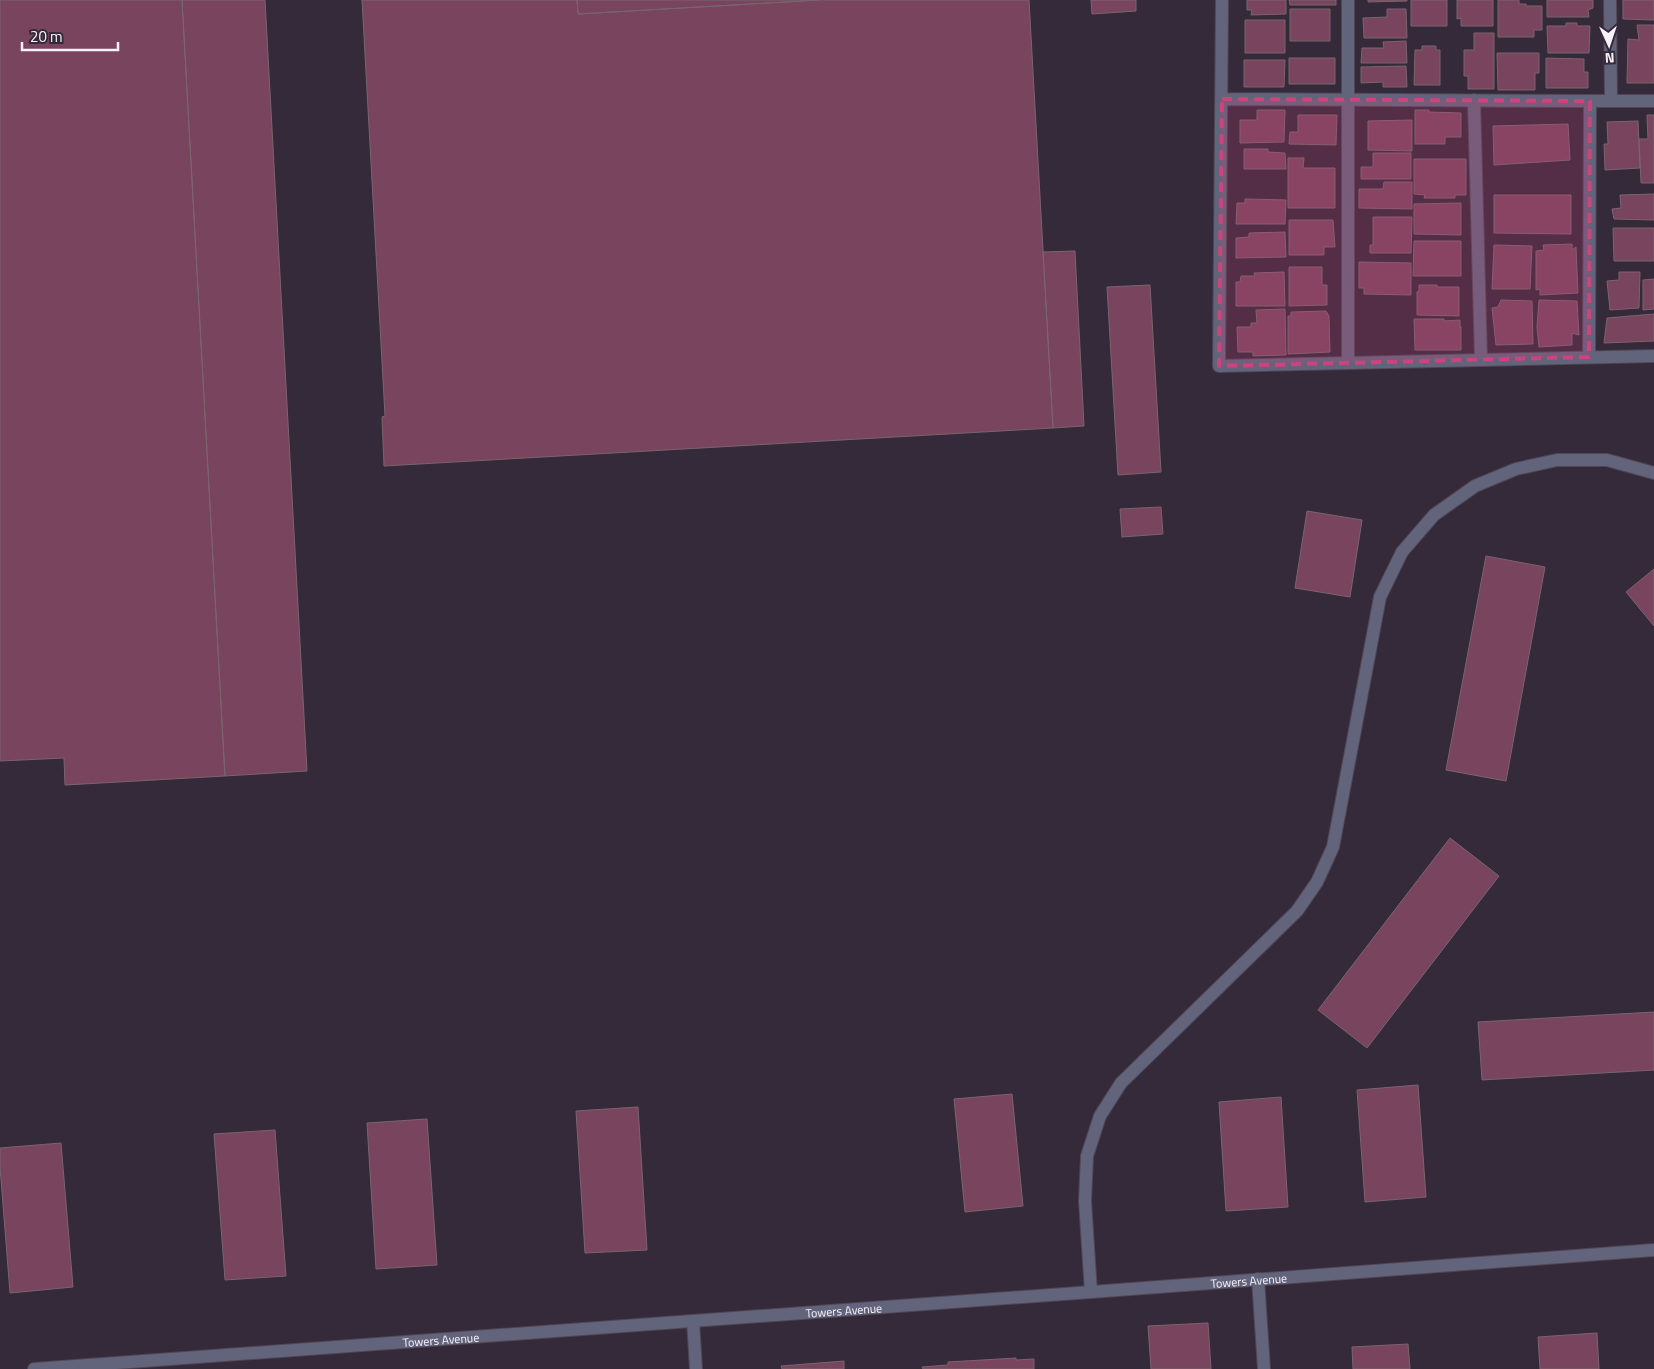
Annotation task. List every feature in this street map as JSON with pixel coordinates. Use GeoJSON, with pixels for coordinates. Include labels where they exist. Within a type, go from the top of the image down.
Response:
{"type":"FeatureCollection","features":[{"type":"Feature","properties":{"kind":"street"},"geometry":{"type":"LineString","coordinates":[[1222,0],[1219,366],[1654,356]]}},
{"type":"Feature","properties":{"kind":"street"},"geometry":{"type":"LineString","coordinates":[[1348,0],[1348,363]]}},
{"type":"Feature","properties":{"kind":"street"},"geometry":{"type":"LineString","coordinates":[[1610,0],[1611,101]]}},
{"type":"Feature","properties":{"kind":"street"},"geometry":{"type":"LineString","coordinates":[[1222,99],[1654,101]]}},
{"type":"Feature","properties":{"kind":"street"},"geometry":{"type":"LineString","coordinates":[[1474,100],[1481,360]]}},
{"type":"Feature","properties":{"kind":"street"},"geometry":{"type":"LineString","coordinates":[[1589,357],[1590,101]]}},
{"type":"Feature","properties":{"kind":"street"},"geometry":{"type":"LineString","coordinates":[[1091,1292],[1085,1202],[1087,1156],[1100,1116],[1121,1083],[1272,937],[1297,911],[1318,882],[1333,847],[1380,596],[1402,552],[1434,515],[1475,486],[1516,469],[1557,460],[1606,460],[1654,473]]}},
{"type":"Feature","properties":{"kind":"street","name":"Towers Avenue"},"geometry":{"type":"LineString","coordinates":[[34,1369],[1654,1250]]}},
{"type":"Feature","properties":{"kind":"street"},"geometry":{"type":"LineString","coordinates":[[1258,1279],[1264,1369]]}},
{"type":"Feature","properties":{"kind":"street"},"geometry":{"type":"LineString","coordinates":[[693,1321],[696,1369]]}},
{"type":"Feature","properties":{"kind":"highlighted area"},"geometry":{"type":"Polygon","coordinates":[[[1222,99],[1590,101],[1589,357],[1219,366],[1222,99]]]}},
{"type":"Feature","properties":{"kind":"building"},"geometry":{"type":"Polygon","coordinates":[[[0,0],[182,0],[225,776],[65,785],[64,758],[0,761],[0,0]]]}},
{"type":"Feature","properties":{"kind":"building"},"geometry":{"type":"Polygon","coordinates":[[[182,0],[265,0],[307,771],[225,776],[182,0]]]}},
{"type":"Feature","properties":{"kind":"building"},"geometry":{"type":"Polygon","coordinates":[[[362,0],[577,0],[578,14],[820,0],[1029,0],[1053,428],[384,466],[382,417],[385,416],[362,0]]]}},
{"type":"Feature","properties":{"kind":"building"},"geometry":{"type":"Polygon","coordinates":[[[577,0],[820,0],[578,14],[577,0]]]}},
{"type":"Feature","properties":{"kind":"building"},"geometry":{"type":"Polygon","coordinates":[[[1091,0],[1136,0],[1136,11],[1092,14],[1091,0]]]}},
{"type":"Feature","properties":{"kind":"building"},"geometry":{"type":"Polygon","coordinates":[[[1247,0],[1286,0],[1286,14],[1251,15],[1252,10],[1247,10],[1247,0]]]}},
{"type":"Feature","properties":{"kind":"building"},"geometry":{"type":"Polygon","coordinates":[[[1289,0],[1336,0],[1336,5],[1290,5],[1289,0]]]}},
{"type":"Feature","properties":{"kind":"building"},"geometry":{"type":"Polygon","coordinates":[[[1368,0],[1407,0],[1407,1],[1368,2],[1368,0]]]}},
{"type":"Feature","properties":{"kind":"building"},"geometry":{"type":"Polygon","coordinates":[[[1411,0],[1447,0],[1447,26],[1411,26],[1411,0]]]}},
{"type":"Feature","properties":{"kind":"building"},"geometry":{"type":"Polygon","coordinates":[[[1457,0],[1493,0],[1493,26],[1461,26],[1461,18],[1457,19],[1457,0]]]}},
{"type":"Feature","properties":{"kind":"building"},"geometry":{"type":"Polygon","coordinates":[[[1498,0],[1519,0],[1519,4],[1526,4],[1526,6],[1542,6],[1542,30],[1534,30],[1534,37],[1498,37],[1498,0]]]}},
{"type":"Feature","properties":{"kind":"building"},"geometry":{"type":"Polygon","coordinates":[[[1547,0],[1593,0],[1593,8],[1588,10],[1589,17],[1547,17],[1547,0]]]}},
{"type":"Feature","properties":{"kind":"building"},"geometry":{"type":"Polygon","coordinates":[[[1623,0],[1654,0],[1654,20],[1623,19],[1623,0]]]}},
{"type":"Feature","properties":{"kind":"building"},"geometry":{"type":"Polygon","coordinates":[[[1290,9],[1330,9],[1330,41],[1290,41],[1290,9]]]}},
{"type":"Feature","properties":{"kind":"building"},"geometry":{"type":"Polygon","coordinates":[[[1387,9],[1406,9],[1407,38],[1364,38],[1363,18],[1387,17],[1387,9]]]}},
{"type":"Feature","properties":{"kind":"building"},"geometry":{"type":"Polygon","coordinates":[[[1245,20],[1285,20],[1285,53],[1245,53],[1245,20]]]}},
{"type":"Feature","properties":{"kind":"building"},"geometry":{"type":"Polygon","coordinates":[[[1566,23],[1577,23],[1577,26],[1590,26],[1589,53],[1548,53],[1547,26],[1566,26],[1566,23]]]}},
{"type":"Feature","properties":{"kind":"building"},"geometry":{"type":"Polygon","coordinates":[[[1637,25],[1654,25],[1654,83],[1627,83],[1628,39],[1639,40],[1637,25]]]}},
{"type":"Feature","properties":{"kind":"building"},"geometry":{"type":"Polygon","coordinates":[[[1474,33],[1494,33],[1494,89],[1468,89],[1468,76],[1464,76],[1464,50],[1474,50],[1474,33]]]}},
{"type":"Feature","properties":{"kind":"building"},"geometry":{"type":"Polygon","coordinates":[[[1406,41],[1407,63],[1361,63],[1362,48],[1384,48],[1383,42],[1406,41]]]}},
{"type":"Feature","properties":{"kind":"building"},"geometry":{"type":"Polygon","coordinates":[[[1422,46],[1436,46],[1436,50],[1440,50],[1440,85],[1414,85],[1415,50],[1422,50],[1422,46]]]}},
{"type":"Feature","properties":{"kind":"building"},"geometry":{"type":"Polygon","coordinates":[[[1497,53],[1539,53],[1539,73],[1535,73],[1535,90],[1498,90],[1497,53]]]}},
{"type":"Feature","properties":{"kind":"building"},"geometry":{"type":"Polygon","coordinates":[[[1289,58],[1335,58],[1335,84],[1289,84],[1289,58]]]}},
{"type":"Feature","properties":{"kind":"building"},"geometry":{"type":"Polygon","coordinates":[[[1546,58],[1584,59],[1584,72],[1588,72],[1588,88],[1546,88],[1546,58]]]}},
{"type":"Feature","properties":{"kind":"building"},"geometry":{"type":"Polygon","coordinates":[[[1244,60],[1285,60],[1284,87],[1244,87],[1244,60]]]}},
{"type":"Feature","properties":{"kind":"building"},"geometry":{"type":"Polygon","coordinates":[[[1406,66],[1407,87],[1383,87],[1383,82],[1361,83],[1361,67],[1406,66]]]}},
{"type":"Feature","properties":{"kind":"building"},"geometry":{"type":"Polygon","coordinates":[[[1257,110],[1285,110],[1284,142],[1240,143],[1240,120],[1257,120],[1257,110]]]}},
{"type":"Feature","properties":{"kind":"building"},"geometry":{"type":"Polygon","coordinates":[[[1415,110],[1461,113],[1461,137],[1445,137],[1445,144],[1415,144],[1415,110]]]}},
{"type":"Feature","properties":{"kind":"building"},"geometry":{"type":"Polygon","coordinates":[[[1298,115],[1337,115],[1336,145],[1289,144],[1290,132],[1298,132],[1298,115]]]}},
{"type":"Feature","properties":{"kind":"building"},"geometry":{"type":"Polygon","coordinates":[[[1647,115],[1654,115],[1654,183],[1641,183],[1639,139],[1648,139],[1647,115]]]}},
{"type":"Feature","properties":{"kind":"building"},"geometry":{"type":"Polygon","coordinates":[[[1412,120],[1412,151],[1368,150],[1368,121],[1412,120]]]}},
{"type":"Feature","properties":{"kind":"building"},"geometry":{"type":"Polygon","coordinates":[[[1638,121],[1640,168],[1605,170],[1604,144],[1608,144],[1607,122],[1638,121]]]}},
{"type":"Feature","properties":{"kind":"building"},"geometry":{"type":"Polygon","coordinates":[[[1568,124],[1570,160],[1494,165],[1493,126],[1568,124]]]}},
{"type":"Feature","properties":{"kind":"building"},"geometry":{"type":"Polygon","coordinates":[[[1244,149],[1268,149],[1268,152],[1285,153],[1286,169],[1244,169],[1244,149]]]}},
{"type":"Feature","properties":{"kind":"building"},"geometry":{"type":"Polygon","coordinates":[[[1373,153],[1411,153],[1411,179],[1361,179],[1361,167],[1373,167],[1373,153]]]}},
{"type":"Feature","properties":{"kind":"building"},"geometry":{"type":"Polygon","coordinates":[[[1288,158],[1304,158],[1303,168],[1335,168],[1335,208],[1288,208],[1288,158]]]}},
{"type":"Feature","properties":{"kind":"building"},"geometry":{"type":"Polygon","coordinates":[[[1414,159],[1466,159],[1466,195],[1455,195],[1455,198],[1424,198],[1425,195],[1414,194],[1414,159]]]}},
{"type":"Feature","properties":{"kind":"building"},"geometry":{"type":"Polygon","coordinates":[[[1384,182],[1412,182],[1412,209],[1359,208],[1359,189],[1383,189],[1384,182]]]}},
{"type":"Feature","properties":{"kind":"building"},"geometry":{"type":"Polygon","coordinates":[[[1654,194],[1654,220],[1614,219],[1612,209],[1621,208],[1620,195],[1654,194]]]}},
{"type":"Feature","properties":{"kind":"building"},"geometry":{"type":"Polygon","coordinates":[[[1494,195],[1571,195],[1571,234],[1494,233],[1494,195]]]}},
{"type":"Feature","properties":{"kind":"building"},"geometry":{"type":"Polygon","coordinates":[[[1245,199],[1286,200],[1285,224],[1236,224],[1237,203],[1245,203],[1245,199]]]}},
{"type":"Feature","properties":{"kind":"building"},"geometry":{"type":"Polygon","coordinates":[[[1461,203],[1461,235],[1414,234],[1414,204],[1461,203]]]}},
{"type":"Feature","properties":{"kind":"building"},"geometry":{"type":"Polygon","coordinates":[[[1373,217],[1412,217],[1411,253],[1370,253],[1370,245],[1373,245],[1373,217]]]}},
{"type":"Feature","properties":{"kind":"building"},"geometry":{"type":"Polygon","coordinates":[[[1289,220],[1333,220],[1335,247],[1324,247],[1324,255],[1289,255],[1289,220]]]}},
{"type":"Feature","properties":{"kind":"building"},"geometry":{"type":"Polygon","coordinates":[[[1613,228],[1654,228],[1654,261],[1614,261],[1613,228]]]}},
{"type":"Feature","properties":{"kind":"building"},"geometry":{"type":"Polygon","coordinates":[[[1285,232],[1286,257],[1236,258],[1236,238],[1249,237],[1249,233],[1285,232]]]}},
{"type":"Feature","properties":{"kind":"building"},"geometry":{"type":"Polygon","coordinates":[[[1414,241],[1461,241],[1461,276],[1413,276],[1414,241]]]}},
{"type":"Feature","properties":{"kind":"building"},"geometry":{"type":"Polygon","coordinates":[[[1572,244],[1572,250],[1576,247],[1578,293],[1540,295],[1540,289],[1536,290],[1536,251],[1544,250],[1543,245],[1572,244]]]}},
{"type":"Feature","properties":{"kind":"building"},"geometry":{"type":"Polygon","coordinates":[[[1494,245],[1532,246],[1530,289],[1492,289],[1494,245]]]}},
{"type":"Feature","properties":{"kind":"building"},"geometry":{"type":"Polygon","coordinates":[[[1075,251],[1084,426],[1053,428],[1043,252],[1075,251]]]}},
{"type":"Feature","properties":{"kind":"building"},"geometry":{"type":"Polygon","coordinates":[[[1359,262],[1411,263],[1411,295],[1364,294],[1364,288],[1359,288],[1359,262]]]}},
{"type":"Feature","properties":{"kind":"building"},"geometry":{"type":"Polygon","coordinates":[[[1289,267],[1322,267],[1322,285],[1327,285],[1327,305],[1289,306],[1289,267]]]}},
{"type":"Feature","properties":{"kind":"building"},"geometry":{"type":"Polygon","coordinates":[[[1284,272],[1285,306],[1236,306],[1236,282],[1240,282],[1241,276],[1255,276],[1254,273],[1284,272]]]}},
{"type":"Feature","properties":{"kind":"building"},"geometry":{"type":"Polygon","coordinates":[[[1619,272],[1640,272],[1639,308],[1610,310],[1607,281],[1619,280],[1619,272]]]}},
{"type":"Feature","properties":{"kind":"building"},"geometry":{"type":"Polygon","coordinates":[[[1654,279],[1654,309],[1643,310],[1643,280],[1654,279]]]}},
{"type":"Feature","properties":{"kind":"building"},"geometry":{"type":"Polygon","coordinates":[[[1150,285],[1161,472],[1118,475],[1107,287],[1150,285]]]}},
{"type":"Feature","properties":{"kind":"building"},"geometry":{"type":"Polygon","coordinates":[[[1419,285],[1459,287],[1459,316],[1417,315],[1417,292],[1419,291],[1419,285]]]}},
{"type":"Feature","properties":{"kind":"building"},"geometry":{"type":"Polygon","coordinates":[[[1501,300],[1532,301],[1533,344],[1496,345],[1492,308],[1498,307],[1501,300]]]}},
{"type":"Feature","properties":{"kind":"building"},"geometry":{"type":"Polygon","coordinates":[[[1539,300],[1577,301],[1579,335],[1572,333],[1572,345],[1539,347],[1537,327],[1539,300]]]}},
{"type":"Feature","properties":{"kind":"building"},"geometry":{"type":"Polygon","coordinates":[[[1285,309],[1286,355],[1253,356],[1253,352],[1238,352],[1237,327],[1251,327],[1251,323],[1257,323],[1256,310],[1285,309]]]}},
{"type":"Feature","properties":{"kind":"building"},"geometry":{"type":"Polygon","coordinates":[[[1326,311],[1329,316],[1330,352],[1288,354],[1288,316],[1291,316],[1291,312],[1326,311]]]}},
{"type":"Feature","properties":{"kind":"building"},"geometry":{"type":"Polygon","coordinates":[[[1654,314],[1654,341],[1604,343],[1607,318],[1654,314]]]}},
{"type":"Feature","properties":{"kind":"building"},"geometry":{"type":"Polygon","coordinates":[[[1414,319],[1460,320],[1461,350],[1415,350],[1414,319]]]}},
{"type":"Feature","properties":{"kind":"building"},"geometry":{"type":"Polygon","coordinates":[[[1161,507],[1163,534],[1122,537],[1120,509],[1161,507]]]}},
{"type":"Feature","properties":{"kind":"building"},"geometry":{"type":"Polygon","coordinates":[[[1307,511],[1362,520],[1350,597],[1295,588],[1307,511]]]}},
{"type":"Feature","properties":{"kind":"building"},"geometry":{"type":"Polygon","coordinates":[[[1486,556],[1545,567],[1506,781],[1446,770],[1486,556]]]}},
{"type":"Feature","properties":{"kind":"building"},"geometry":{"type":"Polygon","coordinates":[[[1654,569],[1654,626],[1626,592],[1654,569]]]}},
{"type":"Feature","properties":{"kind":"building"},"geometry":{"type":"Polygon","coordinates":[[[1450,838],[1499,876],[1367,1048],[1318,1010],[1450,838]]]}},
{"type":"Feature","properties":{"kind":"building"},"geometry":{"type":"Polygon","coordinates":[[[1654,1012],[1654,1070],[1482,1080],[1478,1022],[1654,1012]]]}},
{"type":"Feature","properties":{"kind":"building"},"geometry":{"type":"Polygon","coordinates":[[[1418,1085],[1426,1197],[1365,1202],[1357,1090],[1418,1085]]]}},
{"type":"Feature","properties":{"kind":"building"},"geometry":{"type":"Polygon","coordinates":[[[1012,1094],[1023,1206],[965,1212],[954,1099],[1012,1094]]]}},
{"type":"Feature","properties":{"kind":"building"},"geometry":{"type":"Polygon","coordinates":[[[1281,1097],[1288,1207],[1226,1211],[1219,1102],[1281,1097]]]}},
{"type":"Feature","properties":{"kind":"building"},"geometry":{"type":"Polygon","coordinates":[[[638,1107],[647,1250],[585,1253],[576,1111],[638,1107]]]}},
{"type":"Feature","properties":{"kind":"building"},"geometry":{"type":"Polygon","coordinates":[[[427,1119],[437,1265],[376,1269],[367,1123],[427,1119]]]}},
{"type":"Feature","properties":{"kind":"building"},"geometry":{"type":"Polygon","coordinates":[[[275,1130],[286,1276],[225,1280],[214,1134],[275,1130]]]}},
{"type":"Feature","properties":{"kind":"building"},"geometry":{"type":"Polygon","coordinates":[[[61,1143],[73,1287],[10,1293],[0,1148],[61,1143]]]}},
{"type":"Feature","properties":{"kind":"building"},"geometry":{"type":"Polygon","coordinates":[[[1208,1323],[1211,1369],[1151,1369],[1148,1326],[1208,1323]]]}},
{"type":"Feature","properties":{"kind":"building"},"geometry":{"type":"Polygon","coordinates":[[[1597,1333],[1599,1369],[1540,1369],[1538,1337],[1597,1333]]]}},
{"type":"Feature","properties":{"kind":"building"},"geometry":{"type":"Polygon","coordinates":[[[1408,1344],[1410,1369],[1353,1369],[1352,1347],[1408,1344]]]}},
{"type":"Feature","properties":{"kind":"building"},"geometry":{"type":"Polygon","coordinates":[[[1016,1358],[1016,1360],[1034,1359],[1034,1369],[923,1369],[922,1367],[948,1365],[948,1362],[1016,1358]]]}},
{"type":"Feature","properties":{"kind":"building"},"geometry":{"type":"Polygon","coordinates":[[[844,1361],[844,1369],[782,1369],[781,1366],[844,1361]]]}}]}
